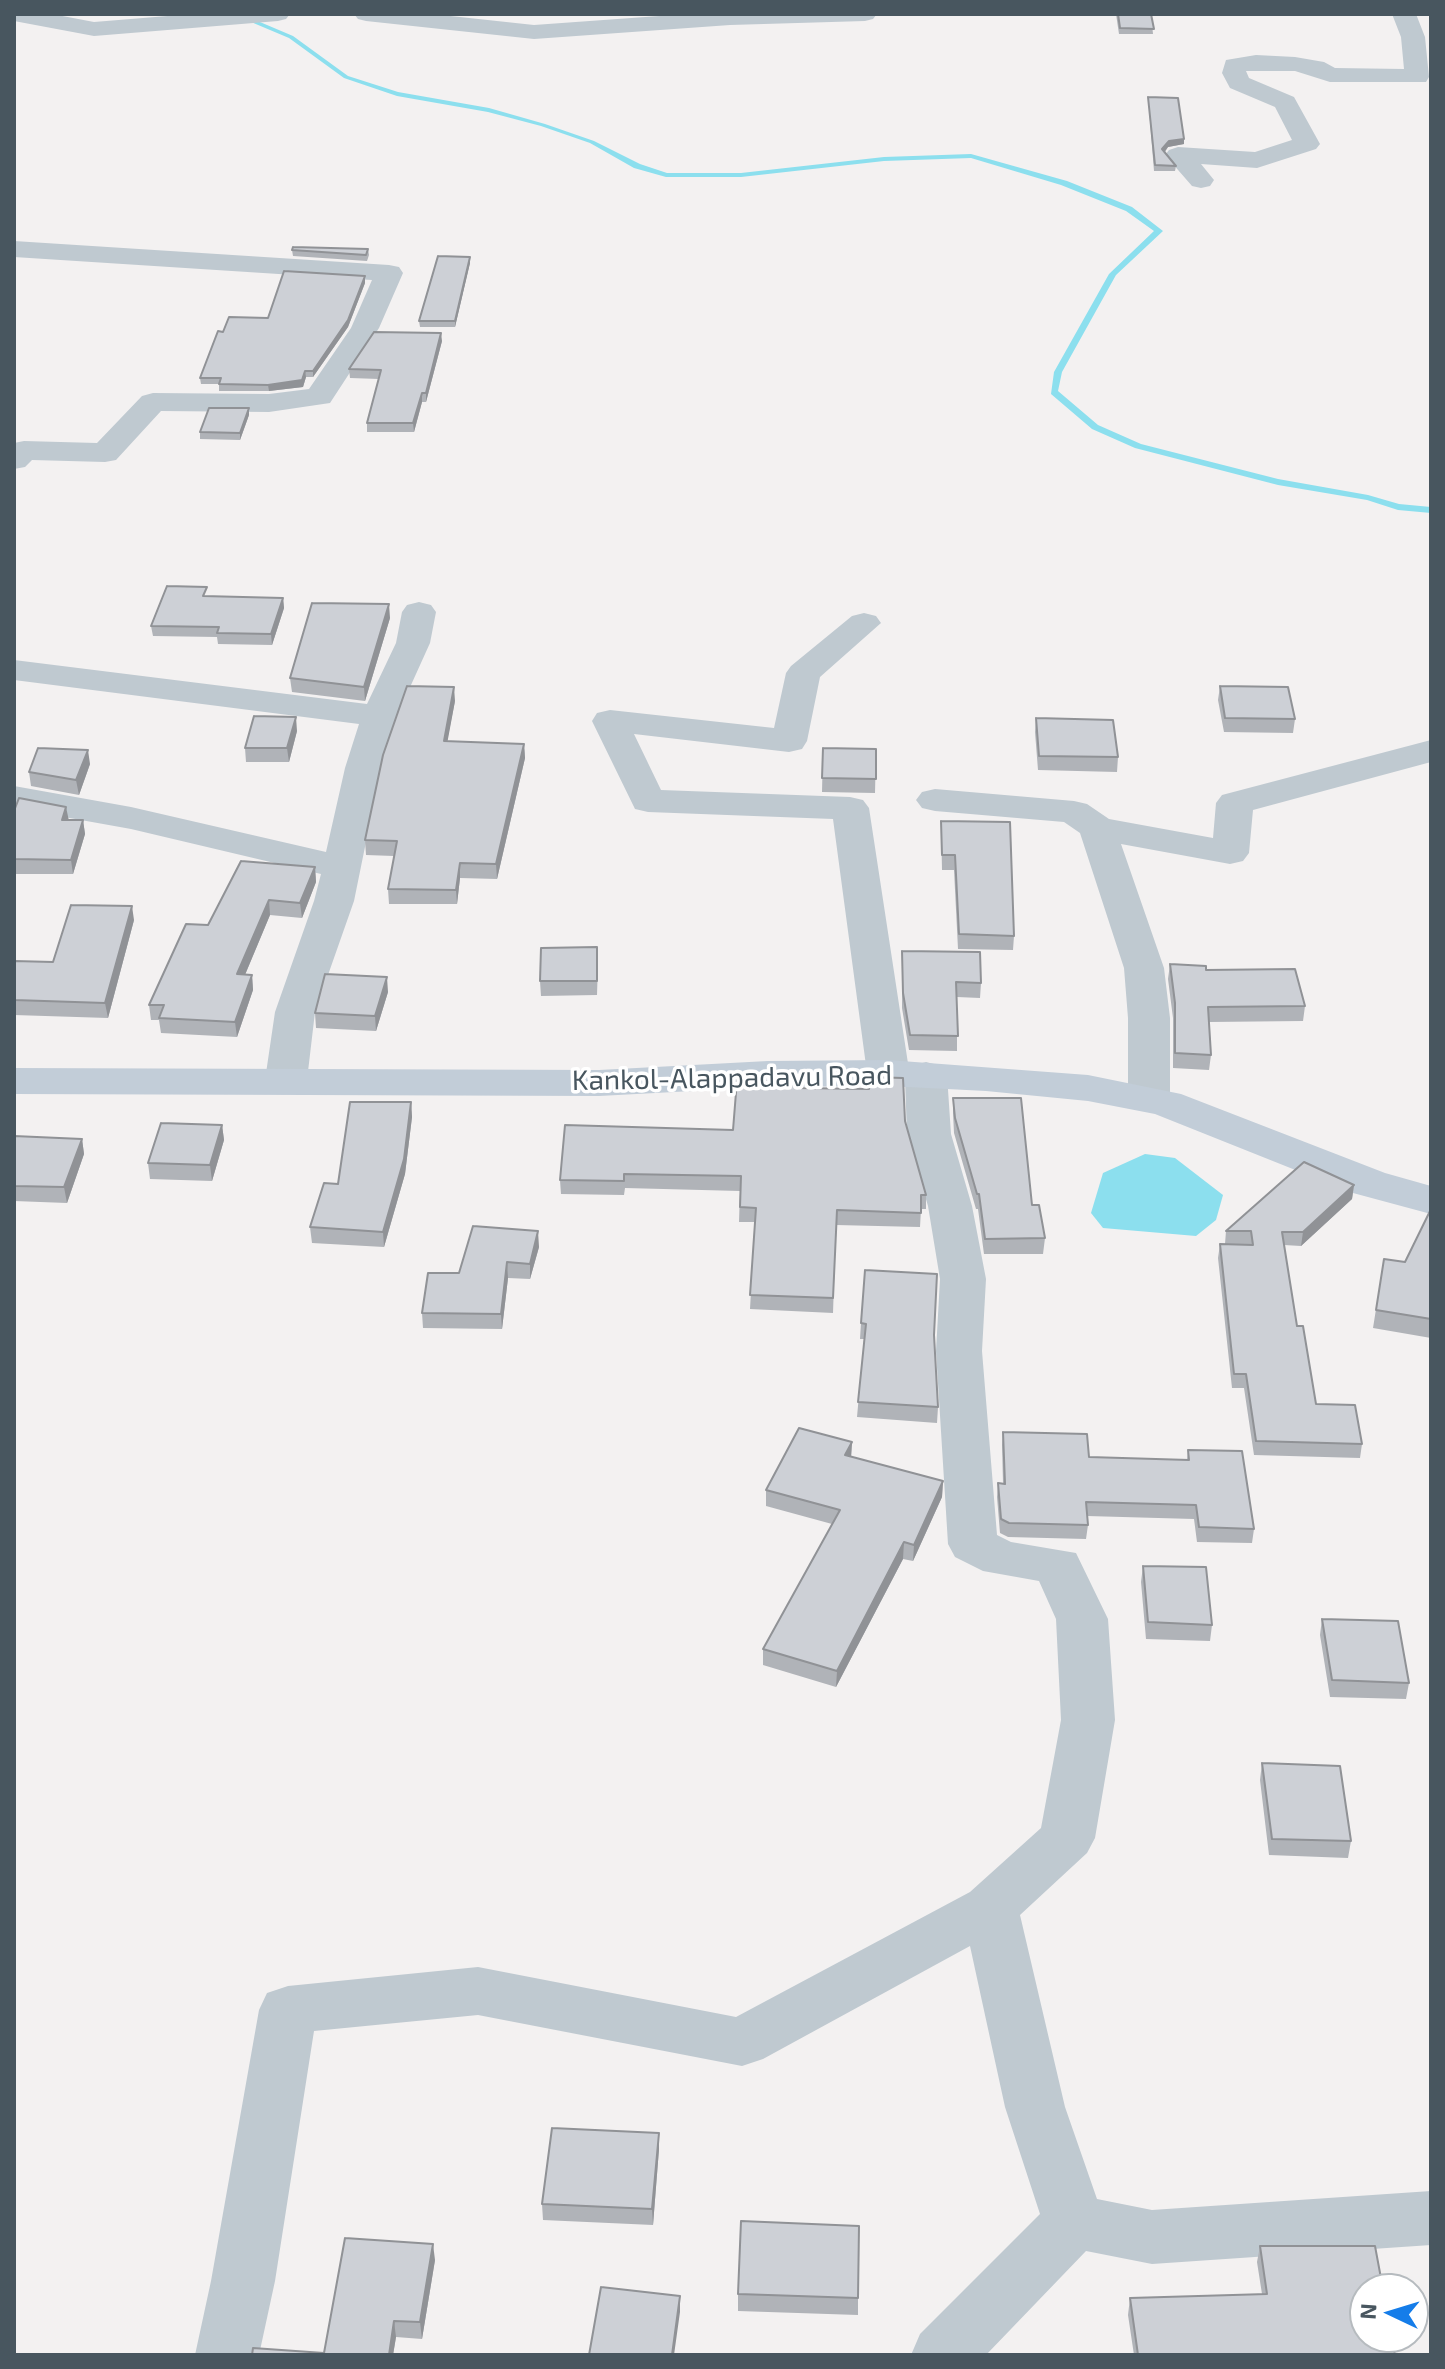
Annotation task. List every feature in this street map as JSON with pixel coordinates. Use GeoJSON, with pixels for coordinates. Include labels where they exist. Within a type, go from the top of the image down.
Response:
{"type":"FeatureCollection","features":[{"type":"Feature","properties":{"kind":"main road","name":"Kankol-Alappadavu Road"},"geometry":{"type":"LineString","coordinates":[[14,1081],[599,1083],[768,1074],[907,1074],[1073,1087],[1166,1103],[1369,1183],[1431,1200]]}},
{"type":"Feature","properties":{"kind":"street"},"geometry":{"type":"LineString","coordinates":[[21,23],[94,29],[278,14]]}},
{"type":"Feature","properties":{"kind":"street"},"geometry":{"type":"LineString","coordinates":[[366,14],[534,32],[730,18],[865,14]]}},
{"type":"Feature","properties":{"kind":"street"},"geometry":{"type":"LineString","coordinates":[[1201,180],[1178,155],[1257,160],[1307,144],[1285,102],[1239,83],[1234,73],[1235,65],[1256,62],[1295,64],[1315,67],[1330,75],[1417,77],[1413,37],[1404,14]]}},
{"type":"Feature","properties":{"kind":"street"},"geometry":{"type":"LineString","coordinates":[[14,249],[389,273],[365,328],[319,397],[269,403],[153,402],[105,453],[24,450],[14,460]]}},
{"type":"Feature","properties":{"kind":"street"},"geometry":{"type":"LineString","coordinates":[[286,1080],[295,1012],[334,901],[363,768],[379,716],[413,643],[419,612]]}},
{"type":"Feature","properties":{"kind":"street"},"geometry":{"type":"LineString","coordinates":[[227,2355],[243,2281],[288,2010],[478,1991],[742,2042],[990,1908],[1067,1838],[1088,1720],[1082,1619],[1058,1566],[1001,1558],[973,1544],[959,1351],[963,1279],[950,1206],[907,1074],[850,808],[648,801],[610,721],[789,741],[803,673],[864,623]]}},
{"type":"Feature","properties":{"kind":"street"},"geometry":{"type":"LineString","coordinates":[[14,670],[379,716]]}},
{"type":"Feature","properties":{"kind":"street"},"geometry":{"type":"LineString","coordinates":[[935,800],[1074,812],[1097,828],[1230,853],[1235,803],[1431,751]]}},
{"type":"Feature","properties":{"kind":"street"},"geometry":{"type":"LineString","coordinates":[[14,797],[131,818],[342,867]]}},
{"type":"Feature","properties":{"kind":"street"},"geometry":{"type":"LineString","coordinates":[[1097,828],[1144,968],[1149,1018],[1149,1099]]}},
{"type":"Feature","properties":{"kind":"street"},"geometry":{"type":"LineString","coordinates":[[990,1908],[1035,2107],[1074,2222]]}},
{"type":"Feature","properties":{"kind":"street"},"geometry":{"type":"LineString","coordinates":[[1074,2222],[1152,2237],[1431,2218]]}},
{"type":"Feature","properties":{"kind":"street"},"geometry":{"type":"LineString","coordinates":[[943,2355],[1074,2222]]}},
{"type":"Feature","properties":{"kind":"water"},"geometry":{"type":"Polygon","coordinates":[[[1145,1154],[1175,1158],[1223,1195],[1216,1220],[1196,1236],[1103,1228],[1091,1213],[1103,1173],[1145,1154]]]}},
{"type":"Feature","properties":{"kind":"building"},"geometry":{"type":"Polygon","coordinates":[[[1118,14],[1151,14],[1154,29],[1120,28],[1118,14]]]}},
{"type":"Feature","properties":{"kind":"building"},"geometry":{"type":"Polygon","coordinates":[[[1148,97],[1178,98],[1184,139],[1169,141],[1162,149],[1176,166],[1155,165],[1148,97]]]}},
{"type":"Feature","properties":{"kind":"building"},"geometry":{"type":"Polygon","coordinates":[[[293,247],[368,249],[366,255],[292,250],[293,247]]]}},
{"type":"Feature","properties":{"kind":"building"},"geometry":{"type":"Polygon","coordinates":[[[438,256],[470,257],[455,321],[419,321],[438,256]]]}},
{"type":"Feature","properties":{"kind":"building"},"geometry":{"type":"Polygon","coordinates":[[[284,271],[365,276],[348,320],[313,371],[305,371],[302,380],[268,385],[219,384],[221,378],[200,378],[218,331],[223,332],[229,317],[268,318],[284,271]]]}},
{"type":"Feature","properties":{"kind":"building"},"geometry":{"type":"Polygon","coordinates":[[[374,332],[441,333],[426,393],[422,393],[413,423],[367,423],[381,370],[349,369],[374,332]]]}},
{"type":"Feature","properties":{"kind":"building"},"geometry":{"type":"Polygon","coordinates":[[[209,408],[249,408],[240,433],[200,432],[209,408]]]}},
{"type":"Feature","properties":{"kind":"building"},"geometry":{"type":"Polygon","coordinates":[[[167,586],[207,587],[203,596],[283,598],[271,634],[217,633],[219,627],[151,626],[167,586]]]}},
{"type":"Feature","properties":{"kind":"building"},"geometry":{"type":"Polygon","coordinates":[[[312,603],[389,604],[364,687],[290,678],[312,603]]]}},
{"type":"Feature","properties":{"kind":"building"},"geometry":{"type":"Polygon","coordinates":[[[407,686],[454,687],[444,741],[524,744],[496,864],[460,863],[456,890],[388,889],[397,841],[365,840],[383,755],[407,686]]]}},
{"type":"Feature","properties":{"kind":"building"},"geometry":{"type":"Polygon","coordinates":[[[1220,686],[1288,687],[1295,719],[1225,718],[1220,686]]]}},
{"type":"Feature","properties":{"kind":"building"},"geometry":{"type":"Polygon","coordinates":[[[254,716],[296,717],[287,748],[245,748],[254,716]]]}},
{"type":"Feature","properties":{"kind":"building"},"geometry":{"type":"Polygon","coordinates":[[[1036,718],[1113,720],[1118,757],[1039,756],[1036,718]]]}},
{"type":"Feature","properties":{"kind":"building"},"geometry":{"type":"Polygon","coordinates":[[[38,748],[88,750],[76,780],[29,772],[38,748]]]}},
{"type":"Feature","properties":{"kind":"building"},"geometry":{"type":"Polygon","coordinates":[[[823,748],[876,749],[876,779],[822,778],[823,748]]]}},
{"type":"Feature","properties":{"kind":"building"},"geometry":{"type":"Polygon","coordinates":[[[19,798],[66,807],[62,820],[83,820],[71,860],[14,859],[14,811],[19,798]]]}},
{"type":"Feature","properties":{"kind":"building"},"geometry":{"type":"Polygon","coordinates":[[[941,821],[1010,822],[1014,936],[959,934],[955,855],[942,855],[941,821]]]}},
{"type":"Feature","properties":{"kind":"building"},"geometry":{"type":"Polygon","coordinates":[[[241,861],[315,867],[300,903],[269,900],[237,974],[252,975],[235,1022],[159,1018],[164,1005],[149,1005],[186,924],[208,925],[241,861]]]}},
{"type":"Feature","properties":{"kind":"building"},"geometry":{"type":"Polygon","coordinates":[[[71,905],[132,906],[105,1003],[14,1000],[14,961],[53,962],[71,905]]]}},
{"type":"Feature","properties":{"kind":"building"},"geometry":{"type":"Polygon","coordinates":[[[597,947],[597,981],[540,981],[541,948],[597,947]]]}},
{"type":"Feature","properties":{"kind":"building"},"geometry":{"type":"Polygon","coordinates":[[[902,951],[980,952],[981,983],[956,982],[958,1036],[910,1035],[903,993],[902,951]]]}},
{"type":"Feature","properties":{"kind":"building"},"geometry":{"type":"Polygon","coordinates":[[[1170,964],[1206,966],[1206,970],[1295,969],[1305,1006],[1208,1007],[1211,1055],[1175,1053],[1175,1003],[1170,964]]]}},
{"type":"Feature","properties":{"kind":"building"},"geometry":{"type":"Polygon","coordinates":[[[325,974],[387,977],[375,1016],[315,1013],[325,974]]]}},
{"type":"Feature","properties":{"kind":"building"},"geometry":{"type":"Polygon","coordinates":[[[869,1077],[903,1078],[905,1121],[926,1195],[921,1195],[921,1213],[837,1210],[833,1298],[750,1295],[756,1208],[740,1207],[741,1176],[624,1174],[624,1181],[560,1180],[565,1125],[733,1130],[737,1080],[796,1082],[796,1088],[869,1089],[869,1077]]]}},
{"type":"Feature","properties":{"kind":"building"},"geometry":{"type":"Polygon","coordinates":[[[953,1098],[1021,1098],[1032,1205],[1039,1205],[1045,1238],[985,1239],[979,1194],[955,1118],[953,1098]]]}},
{"type":"Feature","properties":{"kind":"building"},"geometry":{"type":"Polygon","coordinates":[[[350,1102],[411,1102],[404,1159],[383,1232],[310,1227],[324,1183],[338,1184],[350,1102]]]}},
{"type":"Feature","properties":{"kind":"building"},"geometry":{"type":"Polygon","coordinates":[[[161,1123],[222,1125],[210,1165],[148,1163],[161,1123]]]}},
{"type":"Feature","properties":{"kind":"building"},"geometry":{"type":"Polygon","coordinates":[[[14,1136],[82,1139],[64,1187],[14,1186],[14,1136]]]}},
{"type":"Feature","properties":{"kind":"building"},"geometry":{"type":"Polygon","coordinates":[[[1304,1162],[1354,1185],[1303,1232],[1282,1232],[1297,1326],[1303,1326],[1316,1404],[1355,1405],[1362,1444],[1256,1441],[1246,1374],[1234,1374],[1220,1244],[1253,1245],[1251,1231],[1226,1231],[1304,1162]]]}},
{"type":"Feature","properties":{"kind":"building"},"geometry":{"type":"Polygon","coordinates":[[[1431,1209],[1431,1319],[1376,1310],[1384,1259],[1405,1262],[1431,1209]]]}},
{"type":"Feature","properties":{"kind":"building"},"geometry":{"type":"Polygon","coordinates":[[[473,1226],[538,1231],[530,1264],[507,1262],[501,1314],[422,1313],[428,1273],[459,1273],[473,1226]]]}},
{"type":"Feature","properties":{"kind":"building"},"geometry":{"type":"Polygon","coordinates":[[[865,1270],[937,1274],[934,1335],[938,1407],[858,1402],[866,1324],[861,1323],[865,1270]]]}},
{"type":"Feature","properties":{"kind":"building"},"geometry":{"type":"Polygon","coordinates":[[[799,1428],[852,1442],[845,1455],[943,1481],[914,1545],[904,1542],[837,1671],[763,1649],[840,1510],[766,1490],[799,1428]]]}},
{"type":"Feature","properties":{"kind":"building"},"geometry":{"type":"Polygon","coordinates":[[[1003,1432],[1087,1434],[1089,1457],[1189,1460],[1188,1450],[1242,1451],[1254,1529],[1199,1527],[1196,1505],[1086,1502],[1088,1525],[1009,1523],[1001,1519],[998,1483],[1005,1484],[1003,1432]]]}},
{"type":"Feature","properties":{"kind":"building"},"geometry":{"type":"Polygon","coordinates":[[[1143,1566],[1206,1567],[1212,1625],[1148,1622],[1143,1566]]]}},
{"type":"Feature","properties":{"kind":"building"},"geometry":{"type":"Polygon","coordinates":[[[1322,1619],[1398,1621],[1409,1683],[1332,1680],[1322,1619]]]}},
{"type":"Feature","properties":{"kind":"building"},"geometry":{"type":"Polygon","coordinates":[[[1262,1763],[1340,1766],[1351,1841],[1272,1839],[1262,1763]]]}},
{"type":"Feature","properties":{"kind":"building"},"geometry":{"type":"Polygon","coordinates":[[[552,2128],[659,2133],[652,2209],[542,2204],[552,2128]]]}},
{"type":"Feature","properties":{"kind":"building"},"geometry":{"type":"Polygon","coordinates":[[[741,2221],[859,2226],[858,2298],[738,2294],[741,2221]]]}},
{"type":"Feature","properties":{"kind":"building"},"geometry":{"type":"Polygon","coordinates":[[[345,2238],[433,2244],[420,2322],[394,2321],[389,2355],[252,2355],[253,2348],[324,2353],[345,2238]]]}},
{"type":"Feature","properties":{"kind":"building"},"geometry":{"type":"Polygon","coordinates":[[[1260,2246],[1375,2246],[1380,2273],[1349,2273],[1349,2353],[1395,2355],[1138,2355],[1130,2298],[1267,2294],[1260,2246]]]}},
{"type":"Feature","properties":{"kind":"building"},"geometry":{"type":"Polygon","coordinates":[[[601,2287],[680,2296],[672,2355],[589,2355],[601,2287]]]}},
{"type":"Feature","properties":{"kind":"waterway"},"geometry":{"type":"LineString","coordinates":[[235,14],[291,37],[346,77],[397,94],[489,110],[543,125],[592,142],[637,166],[666,175],[741,175],[884,159],[971,156],[1064,183],[1129,209],[1159,231],[1113,274],[1058,372],[1054,392],[1095,427],[1138,446],[1278,482],[1368,498],[1398,507],[1431,510]]}}]}
